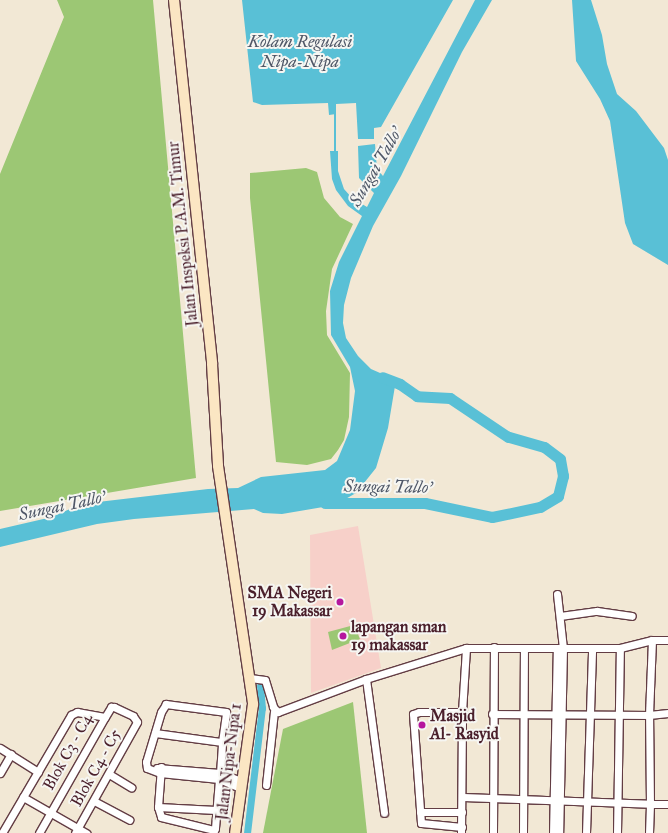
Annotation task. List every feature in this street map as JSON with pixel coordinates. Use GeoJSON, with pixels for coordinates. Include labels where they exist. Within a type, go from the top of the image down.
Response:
{"type":"FeatureCollection","features":[{"type":"Feature","properties":{"kind":"street","name":"Jalan Inspeksi P.A.M. Timur"},"geometry":{"type":"LineString","coordinates":[[174,0],[212,364],[218,466],[226,528]]}},
{"type":"Feature","properties":{"kind":"street","name":"Jalan Nipa-Nipa 1"},"geometry":{"type":"LineString","coordinates":[[226,528],[250,678],[252,719],[241,784],[235,833]]}},
{"type":"Feature","properties":{"kind":"street"},"geometry":{"type":"LineString","coordinates":[[557,594],[560,616],[557,799],[559,833]]}},
{"type":"Feature","properties":{"kind":"street"},"geometry":{"type":"LineString","coordinates":[[560,616],[597,611],[632,616]]}},
{"type":"Feature","properties":{"kind":"street"},"geometry":{"type":"LineString","coordinates":[[274,711],[282,711],[366,679],[466,648],[620,648],[652,640],[668,640]]}},
{"type":"Feature","properties":{"kind":"street"},"geometry":{"type":"LineString","coordinates":[[649,833],[649,715],[652,640]]}},
{"type":"Feature","properties":{"kind":"street"},"geometry":{"type":"LineString","coordinates":[[493,833],[492,714],[494,647]]}},
{"type":"Feature","properties":{"kind":"street"},"geometry":{"type":"LineString","coordinates":[[421,823],[462,830],[462,712],[466,648]]}},
{"type":"Feature","properties":{"kind":"street"},"geometry":{"type":"LineString","coordinates":[[523,833],[524,798],[522,714],[524,648]]}},
{"type":"Feature","properties":{"kind":"street"},"geometry":{"type":"LineString","coordinates":[[617,833],[620,648]]}},
{"type":"Feature","properties":{"kind":"street"},"geometry":{"type":"LineString","coordinates":[[586,833],[588,714],[592,649]]}},
{"type":"Feature","properties":{"kind":"street"},"geometry":{"type":"LineString","coordinates":[[250,678],[265,680],[274,711],[266,785]]}},
{"type":"Feature","properties":{"kind":"street"},"geometry":{"type":"LineString","coordinates":[[366,679],[384,813]]}},
{"type":"Feature","properties":{"kind":"street"},"geometry":{"type":"LineString","coordinates":[[160,770],[158,807],[162,817],[211,831],[215,828],[220,776],[222,742],[226,712],[224,709],[166,704],[161,712],[146,764],[153,770],[160,770],[220,776],[241,784]]}},
{"type":"Feature","properties":{"kind":"street","name":"Blok C3 - C4"},"geometry":{"type":"LineString","coordinates":[[39,833],[112,707],[133,716]]}},
{"type":"Feature","properties":{"kind":"street"},"geometry":{"type":"LineString","coordinates":[[2,833],[74,712],[105,717]]}},
{"type":"Feature","properties":{"kind":"street"},"geometry":{"type":"LineString","coordinates":[[422,833],[413,713],[462,712]]}},
{"type":"Feature","properties":{"kind":"street"},"geometry":{"type":"LineString","coordinates":[[492,714],[649,715],[668,713]]}},
{"type":"Feature","properties":{"kind":"street","name":"Blok C4 - C5"},"geometry":{"type":"LineString","coordinates":[[77,831],[136,726],[136,719],[133,716]]}},
{"type":"Feature","properties":{"kind":"street"},"geometry":{"type":"LineString","coordinates":[[155,733],[222,742]]}},
{"type":"Feature","properties":{"kind":"street"},"geometry":{"type":"LineString","coordinates":[[0,748],[39,769]]}},
{"type":"Feature","properties":{"kind":"street"},"geometry":{"type":"LineString","coordinates":[[0,773],[11,754]]}},
{"type":"Feature","properties":{"kind":"street"},"geometry":{"type":"LineString","coordinates":[[109,774],[131,787]]}},
{"type":"Feature","properties":{"kind":"street"},"geometry":{"type":"LineString","coordinates":[[463,797],[492,796],[587,800],[618,803],[668,804]]}},
{"type":"Feature","properties":{"kind":"street"},"geometry":{"type":"LineString","coordinates":[[23,797],[77,831],[86,833]]}},
{"type":"Feature","properties":{"kind":"street"},"geometry":{"type":"LineString","coordinates":[[553,833],[557,799]]}},
{"type":"Feature","properties":{"kind":"street"},"geometry":{"type":"LineString","coordinates":[[94,801],[129,820]]}},
{"type":"Feature","properties":{"kind":"street"},"geometry":{"type":"LineString","coordinates":[[158,807],[216,810]]}},
{"type":"Feature","properties":{"kind":"street"},"geometry":{"type":"LineString","coordinates":[[420,812],[462,812]]}},
{"type":"Feature","properties":{"kind":"shaded area","name":"SMA Negeri 19 Makassar"},"geometry":{"type":"Polygon","coordinates":[[[358,526],[381,668],[311,693],[310,535],[358,526]]]}},
{"type":"Feature","properties":{"kind":"green space"},"geometry":{"type":"Polygon","coordinates":[[[57,0],[153,0],[196,478],[0,511],[0,174],[64,17],[57,0]]]}},
{"type":"Feature","properties":{"kind":"green space"},"geometry":{"type":"Polygon","coordinates":[[[306,168],[317,172],[324,198],[340,217],[353,224],[332,269],[326,311],[327,335],[350,373],[349,417],[344,440],[331,459],[307,465],[276,462],[250,198],[250,173],[306,168]]]}},
{"type":"Feature","properties":{"kind":"green space","name":"lapangan sman 19 makassar"},"geometry":{"type":"Polygon","coordinates":[[[354,625],[360,639],[332,650],[328,632],[354,625]]]}},
{"type":"Feature","properties":{"kind":"green space"},"geometry":{"type":"Polygon","coordinates":[[[353,702],[367,833],[263,833],[283,729],[353,702]]]}},
{"type":"Feature","properties":{"kind":"water","name":"Kolam Regulasi Nipa-Nipa"},"geometry":{"type":"Polygon","coordinates":[[[242,0],[453,0],[381,127],[374,128],[374,139],[358,139],[356,103],[336,104],[336,114],[329,115],[328,103],[262,105],[253,102],[242,0]]]}},
{"type":"Feature","properties":{"kind":"water"},"geometry":{"type":"Polygon","coordinates":[[[475,0],[492,0],[462,52],[401,176],[373,226],[351,278],[344,305],[343,323],[346,338],[358,356],[371,369],[396,380],[388,428],[376,468],[356,493],[335,505],[282,514],[263,513],[254,509],[134,519],[97,524],[0,547],[0,529],[52,517],[81,504],[208,489],[238,488],[261,477],[325,470],[337,461],[350,430],[355,391],[350,367],[331,335],[330,291],[339,262],[362,216],[348,206],[336,190],[332,179],[330,151],[338,151],[338,171],[344,189],[352,198],[367,207],[374,193],[359,178],[358,146],[375,144],[377,169],[383,176],[475,0]]]}},
{"type":"Feature","properties":{"kind":"water"},"geometry":{"type":"Polygon","coordinates":[[[572,0],[591,0],[602,35],[607,64],[617,94],[636,111],[664,148],[668,160],[668,265],[633,244],[625,223],[610,121],[600,99],[576,61],[572,0]]]}},
{"type":"Feature","properties":{"kind":"waterway"},"geometry":{"type":"LineString","coordinates":[[335,113],[335,153]]}},
{"type":"Feature","properties":{"kind":"waterway","name":"Sungai Tallo'"},"geometry":{"type":"LineString","coordinates":[[325,503],[425,503],[492,517],[540,507],[558,496],[563,476],[560,459],[544,447],[508,437],[450,398],[417,396],[400,384],[382,377]]}},
{"type":"Feature","properties":{"kind":"waterway"},"geometry":{"type":"LineString","coordinates":[[247,833],[262,708],[260,686]]}},
{"type":"Feature","properties":{"kind":"place","name":"SMA Negeri 19 Makassar"},"geometry":{"type":"Point","coordinates":[340,602]}},
{"type":"Feature","properties":{"kind":"place","name":"lapangan sman 19 makassar"},"geometry":{"type":"Point","coordinates":[343,636]}},
{"type":"Feature","properties":{"kind":"place","name":"Masjid Al- Rasyid"},"geometry":{"type":"Point","coordinates":[422,725]}}]}
